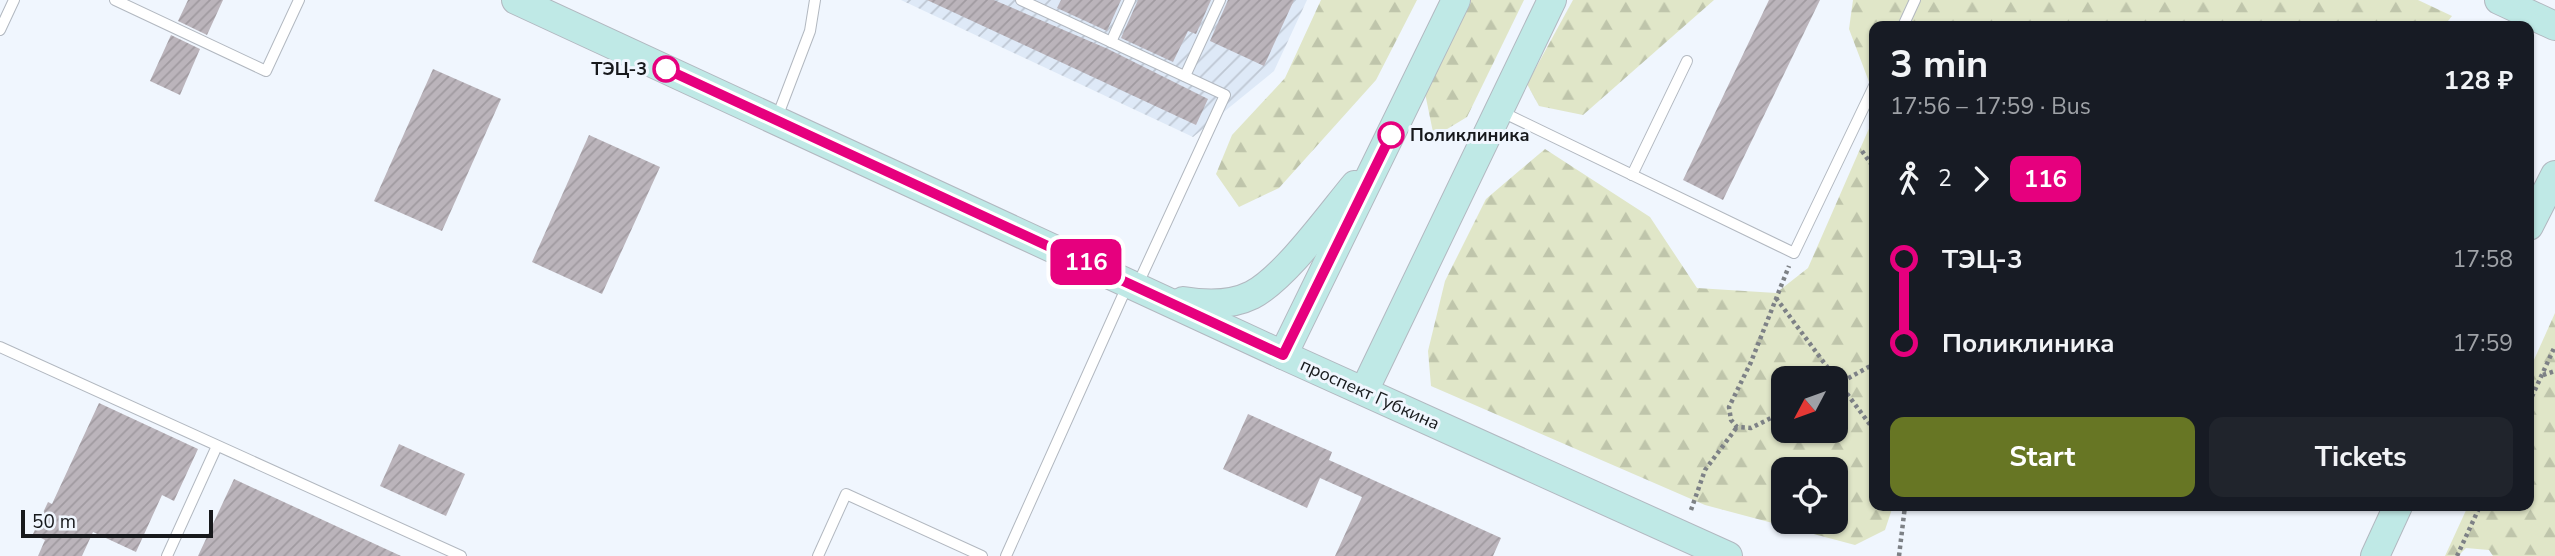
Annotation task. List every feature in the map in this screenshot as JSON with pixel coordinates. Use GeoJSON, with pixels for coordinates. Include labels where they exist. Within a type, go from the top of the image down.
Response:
{"type":"FeatureCollection","features":[{"type":"Feature","properties":{"kind":"main road","name":"проспект Губкина"},"geometry":{"type":"LineString","coordinates":[[516,0],[1703,548]]}},
{"type":"Feature","properties":{"kind":"main road"},"geometry":{"type":"LineString","coordinates":[[1283,355],[1456,0]]}},
{"type":"Feature","properties":{"kind":"main road"},"geometry":{"type":"LineString","coordinates":[[1364,391],[1552,0]]}},
{"type":"Feature","properties":{"kind":"main road"},"geometry":{"type":"LineString","coordinates":[[2498,0],[2555,26]]}},
{"type":"Feature","properties":{"kind":"main road"},"geometry":{"type":"LineString","coordinates":[[1141,288],[1208,306],[1251,295],[1286,266],[1383,150]]}},
{"type":"Feature","properties":{"kind":"main road"},"geometry":{"type":"LineString","coordinates":[[2534,216],[2555,175]]}},
{"type":"Feature","properties":{"kind":"main road"},"geometry":{"type":"LineString","coordinates":[[2375,556],[2397,511]]}},
{"type":"Feature","properties":{"kind":"lane"},"geometry":{"type":"LineString","coordinates":[[0,30],[14,0]]}},
{"type":"Feature","properties":{"kind":"lane"},"geometry":{"type":"LineString","coordinates":[[115,0],[266,71],[299,0]]}},
{"type":"Feature","properties":{"kind":"lane"},"geometry":{"type":"LineString","coordinates":[[776,120],[810,31],[815,0]]}},
{"type":"Feature","properties":{"kind":"lane"},"geometry":{"type":"LineString","coordinates":[[1006,556],[1141,288],[1225,95],[1111,42],[1038,4],[1021,0]]}},
{"type":"Feature","properties":{"kind":"lane"},"geometry":{"type":"LineString","coordinates":[[1111,42],[1130,0]]}},
{"type":"Feature","properties":{"kind":"lane"},"geometry":{"type":"LineString","coordinates":[[1185,76],[1220,0]]}},
{"type":"Feature","properties":{"kind":"lane"},"geometry":{"type":"LineString","coordinates":[[1905,21],[1915,0]]}},
{"type":"Feature","properties":{"kind":"lane"},"geometry":{"type":"LineString","coordinates":[[1632,175],[1687,61]]}},
{"type":"Feature","properties":{"kind":"lane"},"geometry":{"type":"LineString","coordinates":[[1499,110],[1794,253],[1869,96]]}},
{"type":"Feature","properties":{"kind":"lane"},"geometry":{"type":"LineString","coordinates":[[0,348],[461,556]]}},
{"type":"Feature","properties":{"kind":"lane"},"geometry":{"type":"LineString","coordinates":[[167,556],[217,446]]}},
{"type":"Feature","properties":{"kind":"lane"},"geometry":{"type":"LineString","coordinates":[[818,556],[846,494],[982,556]]}},
{"type":"Feature","properties":{"kind":"path"},"geometry":{"type":"LineString","coordinates":[[1771,418],[1752,428],[1737,427],[1731,420],[1729,407],[1794,253]]}},
{"type":"Feature","properties":{"kind":"path"},"geometry":{"type":"LineString","coordinates":[[1776,298],[1825,366]]}},
{"type":"Feature","properties":{"kind":"path"},"geometry":{"type":"LineString","coordinates":[[2534,393],[2555,346]]}},
{"type":"Feature","properties":{"kind":"path"},"geometry":{"type":"LineString","coordinates":[[1848,378],[1869,367]]}},
{"type":"Feature","properties":{"kind":"path"},"geometry":{"type":"LineString","coordinates":[[2542,376],[2555,371]]}},
{"type":"Feature","properties":{"kind":"path"},"geometry":{"type":"LineString","coordinates":[[1848,397],[1869,424]]}},
{"type":"Feature","properties":{"kind":"path"},"geometry":{"type":"LineString","coordinates":[[1703,548],[1705,470],[1737,427]]}},
{"type":"Feature","properties":{"kind":"path"},"geometry":{"type":"LineString","coordinates":[[1899,556],[1904,511]]}},
{"type":"Feature","properties":{"kind":"path"},"geometry":{"type":"LineString","coordinates":[[2457,556],[2478,511]]}},
{"type":"Feature","properties":{"kind":"shaded area"},"geometry":{"type":"Polygon","coordinates":[[[901,0],[1307,0],[1274,71],[1193,137],[901,0]]]}},
{"type":"Feature","properties":{"kind":"green space"},"geometry":{"type":"Polygon","coordinates":[[[1321,0],[1417,0],[1376,80],[1279,188],[1239,207],[1216,174],[1232,135],[1285,78],[1321,0]]]}},
{"type":"Feature","properties":{"kind":"green space"},"geometry":{"type":"Polygon","coordinates":[[[1471,0],[1524,0],[1467,117],[1434,137],[1425,93],[1471,0]]]}},
{"type":"Feature","properties":{"kind":"green space"},"geometry":{"type":"Polygon","coordinates":[[[1573,0],[1714,0],[1583,115],[1539,106],[1527,84],[1573,0]]]}},
{"type":"Feature","properties":{"kind":"green space"},"geometry":{"type":"Polygon","coordinates":[[[1853,0],[2418,0],[2452,16],[2448,21],[1869,21],[1869,82],[1849,29],[1853,0]]]}},
{"type":"Feature","properties":{"kind":"green space"},"geometry":{"type":"Polygon","coordinates":[[[1869,128],[1869,511],[1891,511],[1885,530],[1855,545],[1814,534],[1848,534],[1848,457],[1771,457],[1771,523],[1705,505],[1431,386],[1428,351],[1445,281],[1486,199],[1545,149],[1650,217],[1697,288],[1776,293],[1808,268],[1869,128]]]}},
{"type":"Feature","properties":{"kind":"green space"},"geometry":{"type":"Polygon","coordinates":[[[2555,313],[2555,556],[2493,556],[2489,550],[2466,548],[2458,556],[2445,556],[2466,511],[2534,511],[2534,360],[2555,313]]]}},
{"type":"Feature","properties":{"kind":"building"},"geometry":{"type":"Polygon","coordinates":[[[188,0],[223,0],[207,35],[178,21],[188,0]]]}},
{"type":"Feature","properties":{"kind":"building"},"geometry":{"type":"Polygon","coordinates":[[[927,0],[994,0],[1108,49],[1208,99],[1196,125],[927,0]]]}},
{"type":"Feature","properties":{"kind":"building"},"geometry":{"type":"Polygon","coordinates":[[[1061,0],[1121,0],[1107,31],[1057,8],[1061,0]]]}},
{"type":"Feature","properties":{"kind":"building"},"geometry":{"type":"Polygon","coordinates":[[[1138,0],[1211,0],[1196,34],[1188,31],[1173,62],[1121,38],[1138,0]]]}},
{"type":"Feature","properties":{"kind":"building"},"geometry":{"type":"Polygon","coordinates":[[[1228,0],[1294,0],[1264,66],[1210,41],[1228,0]]]}},
{"type":"Feature","properties":{"kind":"building"},"geometry":{"type":"Polygon","coordinates":[[[1769,0],[1820,0],[1723,200],[1683,180],[1769,0]]]}},
{"type":"Feature","properties":{"kind":"building"},"geometry":{"type":"Polygon","coordinates":[[[171,35],[200,49],[180,95],[150,81],[171,35]]]}},
{"type":"Feature","properties":{"kind":"building"},"geometry":{"type":"Polygon","coordinates":[[[433,69],[501,99],[442,231],[374,201],[433,69]]]}},
{"type":"Feature","properties":{"kind":"building"},"geometry":{"type":"Polygon","coordinates":[[[589,135],[660,167],[602,294],[532,262],[589,135]]]}},
{"type":"Feature","properties":{"kind":"building"},"geometry":{"type":"Polygon","coordinates":[[[99,403],[198,449],[174,501],[162,495],[136,552],[93,532],[82,556],[38,556],[45,540],[33,534],[48,502],[52,504],[99,403]]]}},
{"type":"Feature","properties":{"kind":"building"},"geometry":{"type":"Polygon","coordinates":[[[1248,414],[1332,452],[1329,460],[1501,538],[1493,556],[1335,556],[1362,497],[1320,478],[1307,508],[1223,469],[1248,414]]]}},
{"type":"Feature","properties":{"kind":"building"},"geometry":{"type":"Polygon","coordinates":[[[399,444],[465,474],[446,516],[380,486],[399,444]]]}},
{"type":"Feature","properties":{"kind":"building"},"geometry":{"type":"Polygon","coordinates":[[[234,479],[401,556],[198,556],[234,479]]]}},
{"type":"Feature","properties":{"kind":"bus line","name":"116"},"geometry":{"type":"LineString","coordinates":[[666,69],[1283,355],[1391,135]]}},
{"type":"Feature","properties":{"kind":"place","name":"ТЭЦ-3"},"geometry":{"type":"Point","coordinates":[666,69]}},
{"type":"Feature","properties":{"kind":"place","name":"Поликлиника"},"geometry":{"type":"Point","coordinates":[1391,135]}}]}
